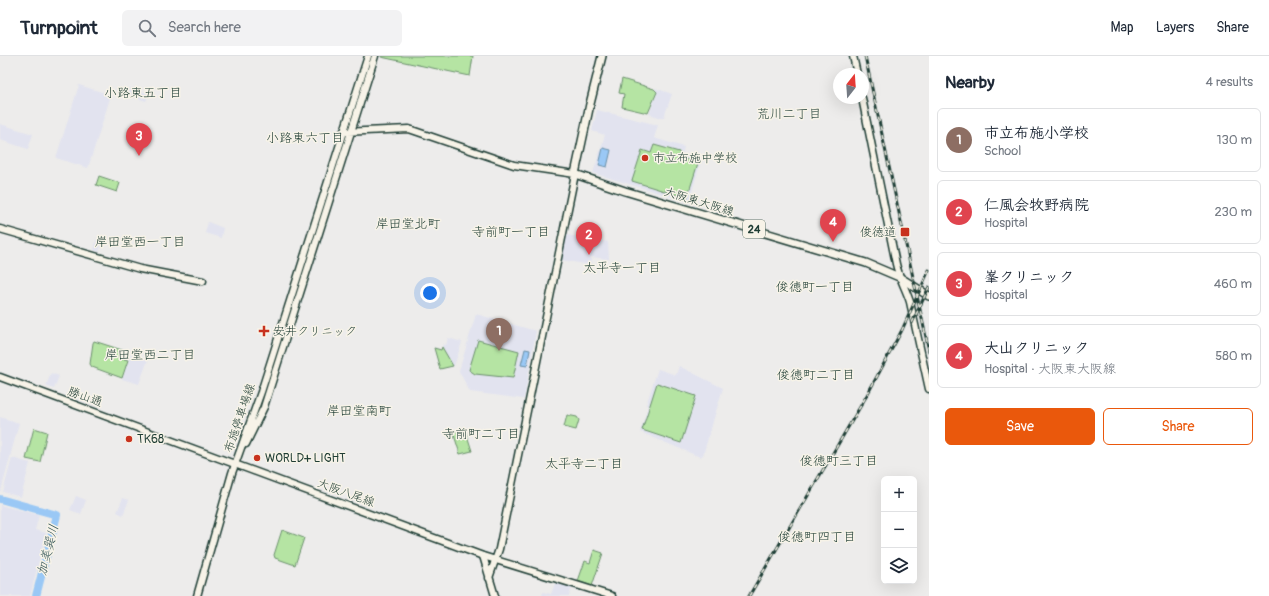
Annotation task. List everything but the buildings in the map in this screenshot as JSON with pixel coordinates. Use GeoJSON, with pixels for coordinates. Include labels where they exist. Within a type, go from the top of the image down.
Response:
{"type":"FeatureCollection","features":[{"type":"Feature","properties":{"kind":"main road"},"geometry":{"type":"LineString","coordinates":[[575,174],[602,56]]}},
{"type":"Feature","properties":{"kind":"main road","name":"大阪東大阪線"},"geometry":{"type":"LineString","coordinates":[[575,174],[632,193],[866,263],[899,277],[929,296]]}},
{"type":"Feature","properties":{"kind":"street","name":"布施停車場線"},"geometry":{"type":"LineString","coordinates":[[236,465],[266,378],[368,56]]}},
{"type":"Feature","properties":{"kind":"street","name":"布施停車場線"},"geometry":{"type":"LineString","coordinates":[[236,465],[264,407],[375,56]]}},
{"type":"Feature","properties":{"kind":"street"},"geometry":{"type":"LineString","coordinates":[[853,56],[856,68]]}},
{"type":"Feature","properties":{"kind":"street"},"geometry":{"type":"LineString","coordinates":[[863,104],[899,277],[910,302],[929,389]]}},
{"type":"Feature","properties":{"kind":"street"},"geometry":{"type":"LineString","coordinates":[[343,132],[409,129],[514,165],[575,174],[500,544],[489,578]]}},
{"type":"Feature","properties":{"kind":"street"},"geometry":{"type":"LineString","coordinates":[[0,229],[140,269],[203,281]]}},
{"type":"Feature","properties":{"kind":"street","name":"勝山通"},"geometry":{"type":"LineString","coordinates":[[0,377],[162,438]]}},
{"type":"Feature","properties":{"kind":"street","name":"大阪八尾線"},"geometry":{"type":"LineString","coordinates":[[162,438],[483,556],[612,596]]}},
{"type":"Feature","properties":{"kind":"street"},"geometry":{"type":"LineString","coordinates":[[197,596],[232,473],[236,465]]}},
{"type":"Feature","properties":{"kind":"street"},"geometry":{"type":"LineString","coordinates":[[483,556],[495,596]]}},
{"type":"Feature","properties":{"kind":"shaded area"},"geometry":{"type":"Polygon","coordinates":[[[79,85],[111,95],[88,168],[56,158],[79,85]]]}},
{"type":"Feature","properties":{"kind":"shaded area"},"geometry":{"type":"Polygon","coordinates":[[[130,88],[149,94],[146,101],[128,95],[130,88]]]}},
{"type":"Feature","properties":{"kind":"shaded area"},"geometry":{"type":"Polygon","coordinates":[[[655,88],[672,94],[664,117],[662,118],[649,114],[657,92],[655,88]]]}},
{"type":"Feature","properties":{"kind":"shaded area","name":"市立布施中学校"},"geometry":{"type":"Polygon","coordinates":[[[597,110],[658,125],[654,138],[684,147],[682,155],[701,161],[689,202],[593,173],[605,135],[592,131],[597,110]]]}},
{"type":"Feature","properties":{"kind":"shaded area"},"geometry":{"type":"Polygon","coordinates":[[[0,124],[33,134],[28,149],[0,140],[0,124]]]}},
{"type":"Feature","properties":{"kind":"shaded area"},"geometry":{"type":"Polygon","coordinates":[[[208,222],[223,228],[221,238],[205,233],[208,222]]]}},
{"type":"Feature","properties":{"kind":"shaded area"},"geometry":{"type":"Polygon","coordinates":[[[566,235],[608,242],[609,259],[591,257],[591,265],[561,260],[566,235]]]}},
{"type":"Feature","properties":{"kind":"shaded area"},"geometry":{"type":"Polygon","coordinates":[[[97,238],[103,239],[99,252],[94,250],[97,238]]]}},
{"type":"Feature","properties":{"kind":"shaded area"},"geometry":{"type":"Polygon","coordinates":[[[476,314],[536,331],[524,399],[470,392],[459,371],[476,314]]]}},
{"type":"Feature","properties":{"kind":"shaded area"},"geometry":{"type":"Polygon","coordinates":[[[448,338],[462,342],[454,366],[440,369],[434,347],[441,350],[443,344],[446,345],[448,338]]]}},
{"type":"Feature","properties":{"kind":"shaded area"},"geometry":{"type":"Polygon","coordinates":[[[131,354],[148,360],[139,384],[122,379],[131,354]]]}},
{"type":"Feature","properties":{"kind":"shaded area"},"geometry":{"type":"Polygon","coordinates":[[[679,366],[723,388],[703,455],[700,457],[640,432],[648,406],[646,405],[658,369],[676,375],[679,366]]]}},
{"type":"Feature","properties":{"kind":"shaded area"},"geometry":{"type":"Polygon","coordinates":[[[51,373],[59,376],[54,389],[46,386],[51,373]]]}},
{"type":"Feature","properties":{"kind":"shaded area"},"geometry":{"type":"Polygon","coordinates":[[[0,417],[19,423],[1,491],[0,491],[0,417]]]}},
{"type":"Feature","properties":{"kind":"shaded area"},"geometry":{"type":"Polygon","coordinates":[[[12,458],[30,463],[21,497],[3,492],[12,458]]]}},
{"type":"Feature","properties":{"kind":"shaded area"},"geometry":{"type":"Polygon","coordinates":[[[76,496],[86,500],[81,514],[70,510],[76,496]]]}},
{"type":"Feature","properties":{"kind":"shaded area"},"geometry":{"type":"Polygon","coordinates":[[[123,498],[129,500],[123,515],[117,512],[123,498]]]}},
{"type":"Feature","properties":{"kind":"shaded area"},"geometry":{"type":"Polygon","coordinates":[[[0,505],[39,515],[35,530],[46,533],[30,596],[0,596],[0,505]]]}},
{"type":"Feature","properties":{"kind":"shaded area"},"geometry":{"type":"Polygon","coordinates":[[[556,581],[572,587],[569,596],[542,596],[543,592],[551,594],[556,581]]]}},
{"type":"Feature","properties":{"kind":"green space"},"geometry":{"type":"Polygon","coordinates":[[[381,56],[473,56],[470,76],[381,56]]]}},
{"type":"Feature","properties":{"kind":"green space"},"geometry":{"type":"Polygon","coordinates":[[[622,79],[654,89],[657,92],[648,113],[622,107],[624,94],[619,93],[622,79]]]}},
{"type":"Feature","properties":{"kind":"green space"},"geometry":{"type":"Polygon","coordinates":[[[654,145],[679,152],[682,158],[698,163],[687,198],[632,181],[642,150],[651,153],[654,145]]]}},
{"type":"Feature","properties":{"kind":"green space"},"geometry":{"type":"Polygon","coordinates":[[[99,176],[120,183],[117,192],[96,185],[99,176]]]}},
{"type":"Feature","properties":{"kind":"green space"},"geometry":{"type":"Polygon","coordinates":[[[478,340],[519,351],[513,378],[475,374],[469,370],[478,340]]]}},
{"type":"Feature","properties":{"kind":"green space"},"geometry":{"type":"Polygon","coordinates":[[[94,341],[125,351],[124,359],[128,360],[122,378],[92,367],[90,364],[94,341]]]}},
{"type":"Feature","properties":{"kind":"green space"},"geometry":{"type":"Polygon","coordinates":[[[442,347],[453,366],[440,369],[434,348],[441,350],[442,347]]]}},
{"type":"Feature","properties":{"kind":"green space"},"geometry":{"type":"Polygon","coordinates":[[[657,383],[696,396],[681,443],[642,430],[657,383]]]}},
{"type":"Feature","properties":{"kind":"green space"},"geometry":{"type":"Polygon","coordinates":[[[567,415],[577,417],[579,420],[576,430],[564,427],[567,415]]]}},
{"type":"Feature","properties":{"kind":"green space"},"geometry":{"type":"Polygon","coordinates":[[[34,428],[47,432],[40,462],[26,459],[34,428]]]}},
{"type":"Feature","properties":{"kind":"green space"},"geometry":{"type":"Polygon","coordinates":[[[465,429],[472,451],[460,454],[453,432],[465,429]]]}},
{"type":"Feature","properties":{"kind":"green space"},"geometry":{"type":"Polygon","coordinates":[[[282,530],[304,538],[295,565],[275,558],[274,555],[282,530]]]}},
{"type":"Feature","properties":{"kind":"green space"},"geometry":{"type":"Polygon","coordinates":[[[594,550],[603,553],[592,586],[578,581],[585,561],[590,563],[594,550]]]}},
{"type":"Feature","properties":{"kind":"water"},"geometry":{"type":"Polygon","coordinates":[[[603,148],[611,150],[607,167],[599,165],[603,148]]]}},
{"type":"Feature","properties":{"kind":"water"},"geometry":{"type":"Polygon","coordinates":[[[525,349],[530,350],[527,366],[521,365],[525,349]]]}},
{"type":"Feature","properties":{"kind":"waterway","name":"加美巽川"},"geometry":{"type":"LineString","coordinates":[[0,499],[57,515],[36,596]]}},
{"type":"Feature","properties":{"kind":"railway"},"geometry":{"type":"LineString","coordinates":[[865,56],[929,351]]}},
{"type":"Feature","properties":{"kind":"railway"},"geometry":{"type":"LineString","coordinates":[[749,596],[867,395],[902,330],[929,270]]}},
{"type":"Feature","properties":{"kind":"railway"},"geometry":{"type":"LineString","coordinates":[[912,323],[929,287]]}},
{"type":"Feature","properties":{"kind":"place","name":"峯クリニック"},"geometry":{"type":"Point","coordinates":[139,156]}},
{"type":"Feature","properties":{"kind":"place","name":"市立布施中学校"},"geometry":{"type":"Point","coordinates":[645,158]}},
{"type":"Feature","properties":{"kind":"place","name":"俊徳道"},"geometry":{"type":"Point","coordinates":[905,232]}},
{"type":"Feature","properties":{"kind":"place","name":"大山クリニック"},"geometry":{"type":"Point","coordinates":[833,242]}},
{"type":"Feature","properties":{"kind":"place","name":"仁風会牧野病院"},"geometry":{"type":"Point","coordinates":[589,255]}},
{"type":"Feature","properties":{"kind":"place","name":"安井クリニック"},"geometry":{"type":"Point","coordinates":[264,331]}},
{"type":"Feature","properties":{"kind":"place","name":"市立布施小学校"},"geometry":{"type":"Point","coordinates":[499,351]}},
{"type":"Feature","properties":{"kind":"place","name":"TK68"},"geometry":{"type":"Point","coordinates":[129,439]}},
{"type":"Feature","properties":{"kind":"place","name":"WORLD+ LIGHT"},"geometry":{"type":"Point","coordinates":[257,458]}},
{"type":"Feature","properties":{"kind":"district","name":"小路東五丁目"},"geometry":{"type":"Point","coordinates":[143,93]}},
{"type":"Feature","properties":{"kind":"district","name":"荒川二丁目"},"geometry":{"type":"Point","coordinates":[789,114]}},
{"type":"Feature","properties":{"kind":"district","name":"小路東六丁目"},"geometry":{"type":"Point","coordinates":[305,138]}},
{"type":"Feature","properties":{"kind":"district","name":"岸田堂北町"},"geometry":{"type":"Point","coordinates":[408,224]}},
{"type":"Feature","properties":{"kind":"district","name":"寺前町一丁目"},"geometry":{"type":"Point","coordinates":[511,232]}},
{"type":"Feature","properties":{"kind":"district","name":"岸田堂西一丁目"},"geometry":{"type":"Point","coordinates":[140,242]}},
{"type":"Feature","properties":{"kind":"district","name":"太平寺一丁目"},"geometry":{"type":"Point","coordinates":[622,268]}},
{"type":"Feature","properties":{"kind":"district","name":"俊徳町一丁目"},"geometry":{"type":"Point","coordinates":[815,287]}},
{"type":"Feature","properties":{"kind":"district","name":"岸田堂西二丁目"},"geometry":{"type":"Point","coordinates":[150,355]}},
{"type":"Feature","properties":{"kind":"district","name":"俊徳町二丁目"},"geometry":{"type":"Point","coordinates":[816,375]}},
{"type":"Feature","properties":{"kind":"district","name":"岸田堂南町"},"geometry":{"type":"Point","coordinates":[359,411]}},
{"type":"Feature","properties":{"kind":"district","name":"寺前町二丁目"},"geometry":{"type":"Point","coordinates":[481,434]}},
{"type":"Feature","properties":{"kind":"district","name":"俊徳町三丁目"},"geometry":{"type":"Point","coordinates":[839,461]}},
{"type":"Feature","properties":{"kind":"district","name":"太平寺二丁目"},"geometry":{"type":"Point","coordinates":[584,464]}},
{"type":"Feature","properties":{"kind":"district","name":"俊徳町四丁目"},"geometry":{"type":"Point","coordinates":[817,537]}}]}
